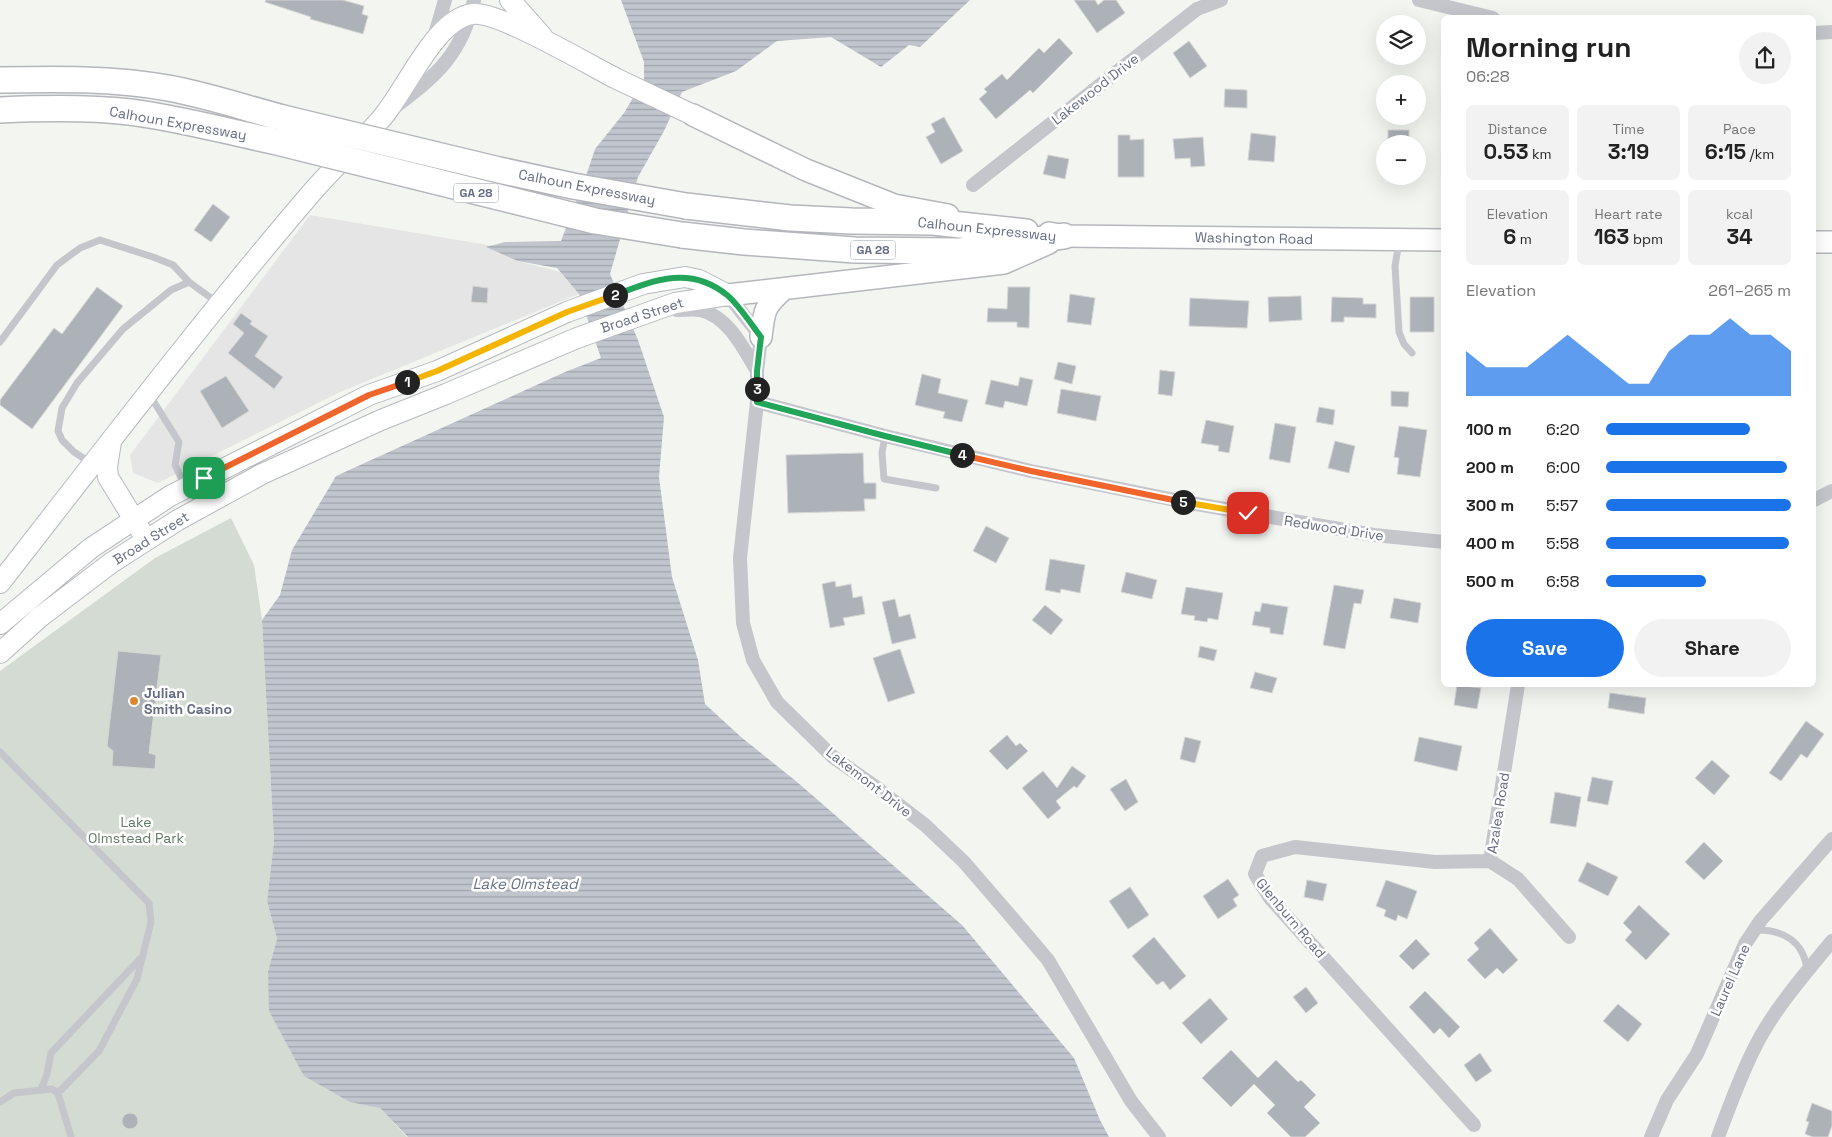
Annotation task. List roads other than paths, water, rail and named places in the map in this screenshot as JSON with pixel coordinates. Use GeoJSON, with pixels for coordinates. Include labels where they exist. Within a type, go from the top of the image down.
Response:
{"type":"FeatureCollection","features":[{"type":"Feature","properties":{"kind":"highway","name":"Calhoun Expressway"},"geometry":{"type":"LineString","coordinates":[[0,80],[50,79],[116,82],[169,88],[283,118],[499,170],[573,186],[686,206],[790,218],[933,222],[1064,236]]}},
{"type":"Feature","properties":{"kind":"highway","name":"Calhoun Expressway"},"geometry":{"type":"LineString","coordinates":[[0,110],[82,108],[130,112],[191,123],[273,141],[595,221],[682,235],[744,242],[846,249],[958,251],[1064,236]]}},
{"type":"Feature","properties":{"kind":"main road"},"geometry":{"type":"LineString","coordinates":[[510,0],[549,43]]}},
{"type":"Feature","properties":{"kind":"main road"},"geometry":{"type":"LineString","coordinates":[[0,583],[220,304],[314,190],[383,116],[431,45],[447,26],[473,7],[806,170],[894,205],[1064,236]]}},
{"type":"Feature","properties":{"kind":"main road"},"geometry":{"type":"LineString","coordinates":[[728,295],[1004,263],[1064,236]]}},
{"type":"Feature","properties":{"kind":"main road","name":"Washington Road"},"geometry":{"type":"LineString","coordinates":[[1064,236],[1441,240]]}},
{"type":"Feature","properties":{"kind":"main road"},"geometry":{"type":"LineString","coordinates":[[1816,242],[1832,242]]}},
{"type":"Feature","properties":{"kind":"main road","name":"Broad Street"},"geometry":{"type":"LineString","coordinates":[[0,624],[91,548],[134,519],[186,487],[369,395],[437,371],[567,312],[643,284],[685,277],[700,280],[728,295]]}},
{"type":"Feature","properties":{"kind":"main road"},"geometry":{"type":"LineString","coordinates":[[761,337],[764,313],[767,306],[784,289]]}},
{"type":"Feature","properties":{"kind":"main road","name":"Broad Street"},"geometry":{"type":"LineString","coordinates":[[0,653],[40,618],[110,563],[146,539],[262,474],[381,420],[577,338],[675,303],[728,295]]}},
{"type":"Feature","properties":{"kind":"main road"},"geometry":{"type":"LineString","coordinates":[[112,440],[107,467],[108,477],[146,539]]}},
{"type":"Feature","properties":{"kind":"street"},"geometry":{"type":"LineString","coordinates":[[431,45],[445,0]]}},
{"type":"Feature","properties":{"kind":"street","name":"Lakewood Drive"},"geometry":{"type":"LineString","coordinates":[[973,185],[1197,9],[1221,0]]}},
{"type":"Feature","properties":{"kind":"street"},"geometry":{"type":"LineString","coordinates":[[1419,0],[1451,4],[1484,15]]}},
{"type":"Feature","properties":{"kind":"street"},"geometry":{"type":"LineString","coordinates":[[383,116],[430,80],[440,69],[456,47],[473,7]]}},
{"type":"Feature","properties":{"kind":"street"},"geometry":{"type":"LineString","coordinates":[[1816,33],[1832,32]]}},
{"type":"Feature","properties":{"kind":"street"},"geometry":{"type":"LineString","coordinates":[[728,295],[761,337]]}},
{"type":"Feature","properties":{"kind":"street","name":"Lakemont Drive"},"geometry":{"type":"LineString","coordinates":[[651,311],[701,310],[721,320],[739,339],[757,371]]}},
{"type":"Feature","properties":{"kind":"street","name":"Lakemont Drive"},"geometry":{"type":"LineString","coordinates":[[761,337],[757,371],[757,402],[740,558],[743,623],[753,660],[777,702],[833,757],[917,820],[964,862],[1008,913],[1048,960],[1131,1101],[1159,1137]]}},
{"type":"Feature","properties":{"kind":"street","name":"Redwood Drive"},"geometry":{"type":"LineString","coordinates":[[757,402],[885,436],[1031,471],[1185,502],[1374,535],[1441,542]]}},
{"type":"Feature","properties":{"kind":"street"},"geometry":{"type":"LineString","coordinates":[[1816,499],[1832,491]]}},
{"type":"Feature","properties":{"kind":"street","name":"Azalea Road"},"geometry":{"type":"LineString","coordinates":[[1518,687],[1490,861],[1518,879],[1569,937]]}},
{"type":"Feature","properties":{"kind":"street","name":"Laurel Lane"},"geometry":{"type":"LineString","coordinates":[[1651,1137],[1667,1100],[1698,1054],[1745,944],[1774,905],[1832,838]]}},
{"type":"Feature","properties":{"kind":"street","name":"Glenburn Road"},"geometry":{"type":"LineString","coordinates":[[1474,1125],[1270,898],[1255,874],[1262,856],[1295,847],[1435,862],[1490,861]]}},
{"type":"Feature","properties":{"kind":"street"},"geometry":{"type":"LineString","coordinates":[[1718,1137],[1754,1047],[1788,994],[1832,941]]}},
{"type":"Feature","properties":{"kind":"lane"},"geometry":{"type":"LineString","coordinates":[[1399,239],[1395,266],[1399,332],[1404,344],[1412,353]]}},
{"type":"Feature","properties":{"kind":"lane"},"geometry":{"type":"LineString","coordinates":[[0,342],[57,265],[80,248],[100,240],[173,265],[189,282],[220,304]]}},
{"type":"Feature","properties":{"kind":"lane"},"geometry":{"type":"LineString","coordinates":[[93,464],[74,452],[62,440],[58,430],[62,408],[77,383],[123,329],[172,290],[189,282]]}},
{"type":"Feature","properties":{"kind":"lane"},"geometry":{"type":"LineString","coordinates":[[149,393],[180,442],[175,465],[186,487]]}},
{"type":"Feature","properties":{"kind":"lane"},"geometry":{"type":"LineString","coordinates":[[885,436],[882,453],[884,479],[936,488]]}},
{"type":"Feature","properties":{"kind":"lane"},"geometry":{"type":"LineString","coordinates":[[0,752],[149,903],[151,922],[136,980],[100,1051],[58,1093]]}},
{"type":"Feature","properties":{"kind":"lane"},"geometry":{"type":"LineString","coordinates":[[1755,930],[1774,931],[1792,940],[1804,954],[1807,971]]}},
{"type":"Feature","properties":{"kind":"lane"},"geometry":{"type":"LineString","coordinates":[[41,1090],[47,1074],[51,1053],[142,956]]}},
{"type":"Feature","properties":{"kind":"lane"},"geometry":{"type":"LineString","coordinates":[[0,1102],[14,1093],[52,1089],[58,1093],[71,1137]]}},
{"type":"Feature","properties":{"kind":"water","name":"Lake Olmstead"},"geometry":{"type":"Polygon","coordinates":[[[621,0],[970,0],[920,47],[909,45],[881,67],[831,37],[777,41],[736,71],[682,92],[664,131],[638,177],[610,274],[638,340],[664,417],[659,477],[672,577],[698,660],[705,704],[741,737],[797,782],[962,925],[1074,1058],[1109,1137],[408,1137],[380,1108],[350,1102],[304,1076],[269,1011],[268,971],[277,939],[267,901],[274,841],[262,620],[280,595],[292,550],[336,476],[565,372],[601,358],[579,294],[557,268],[518,261],[486,247],[505,242],[561,241],[595,149],[624,113],[644,79],[644,62],[621,0]]]}},
{"type":"Feature","properties":{"kind":"place","name":"Julian Smith Casino"},"geometry":{"type":"Point","coordinates":[134,701]}},
{"type":"Feature","properties":{"kind":"park label","name":"Lake Olmstead Park"},"geometry":{"type":"Point","coordinates":[136,830]}}]}
